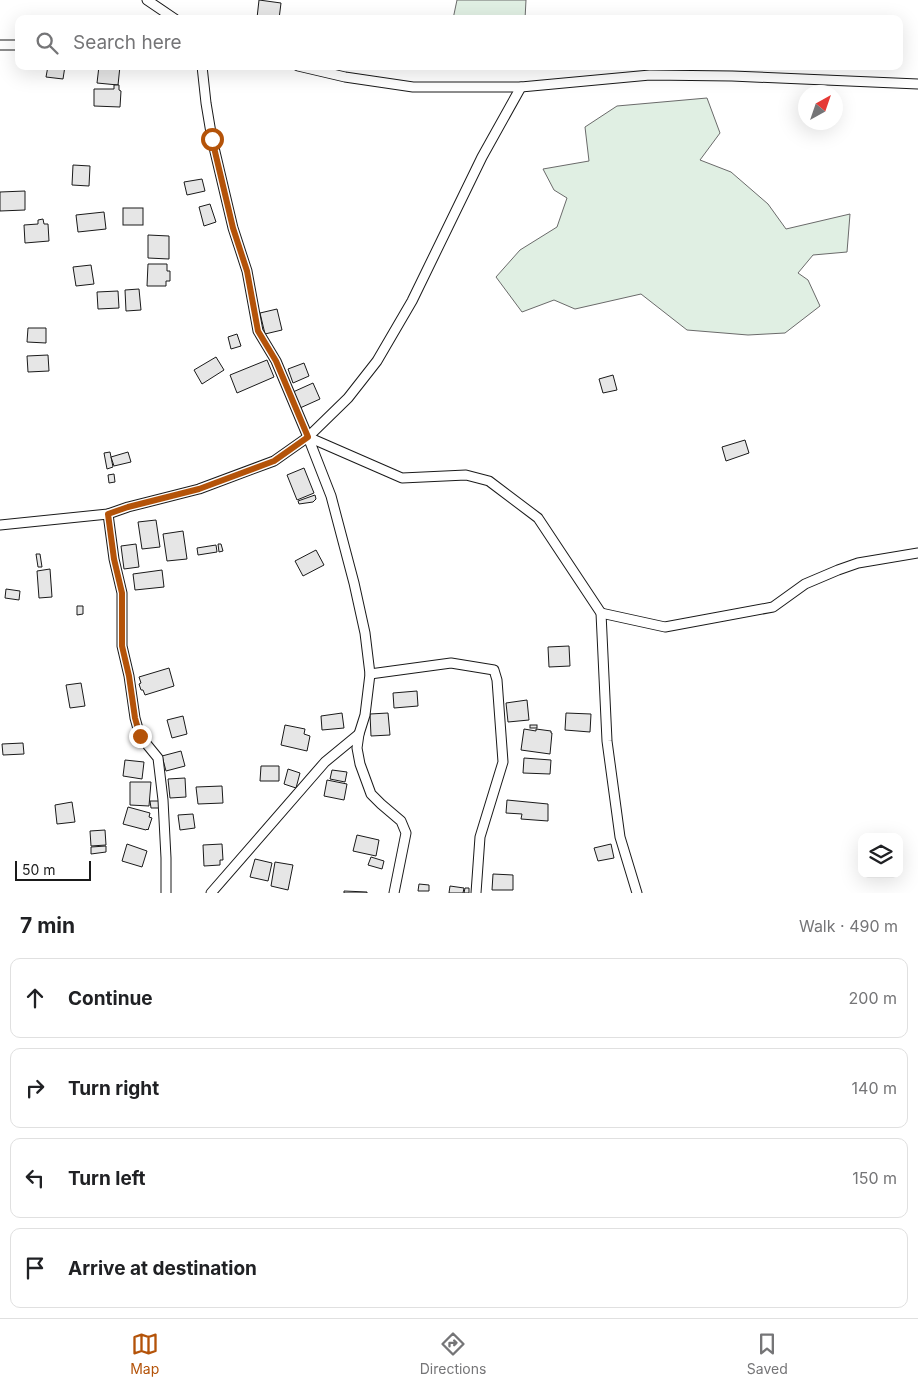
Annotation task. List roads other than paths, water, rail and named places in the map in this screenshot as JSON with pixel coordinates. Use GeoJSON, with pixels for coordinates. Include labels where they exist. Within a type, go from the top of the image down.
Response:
{"type":"FeatureCollection","features":[{"type":"Feature","properties":{"kind":"street"},"geometry":{"type":"LineString","coordinates":[[147,0],[169,15]]}},
{"type":"Feature","properties":{"kind":"street"},"geometry":{"type":"LineString","coordinates":[[0,45],[15,45]]}},
{"type":"Feature","properties":{"kind":"street"},"geometry":{"type":"LineString","coordinates":[[202,70],[212,139],[233,228],[247,271],[258,331],[276,361],[331,496],[354,583],[365,633],[370,674],[366,715],[358,734],[357,748],[360,764],[371,794],[401,821],[406,833],[394,893]]}},
{"type":"Feature","properties":{"kind":"street"},"geometry":{"type":"LineString","coordinates":[[315,70],[345,77],[413,87],[521,87],[650,75],[732,76],[918,84]]}},
{"type":"Feature","properties":{"kind":"street"},"geometry":{"type":"LineString","coordinates":[[0,525],[108,514],[199,489],[274,461],[308,437],[348,398],[377,361],[412,301],[482,157],[521,87]]}},
{"type":"Feature","properties":{"kind":"street"},"geometry":{"type":"LineString","coordinates":[[308,437],[402,478],[466,475],[489,481],[538,518],[601,613],[607,741],[620,837],[637,893]]}},
{"type":"Feature","properties":{"kind":"street"},"geometry":{"type":"LineString","coordinates":[[108,514],[114,559],[122,593],[122,646],[129,676],[135,718],[140,736],[158,758],[163,800],[166,893]]}},
{"type":"Feature","properties":{"kind":"street"},"geometry":{"type":"LineString","coordinates":[[601,613],[665,626],[773,607],[805,584],[838,570],[858,563],[918,553]]}},
{"type":"Feature","properties":{"kind":"street"},"geometry":{"type":"LineString","coordinates":[[370,674],[451,663],[494,670],[497,680],[503,762],[480,837],[476,893]]}},
{"type":"Feature","properties":{"kind":"street"},"geometry":{"type":"LineString","coordinates":[[211,893],[325,762],[358,734]]}}]}
